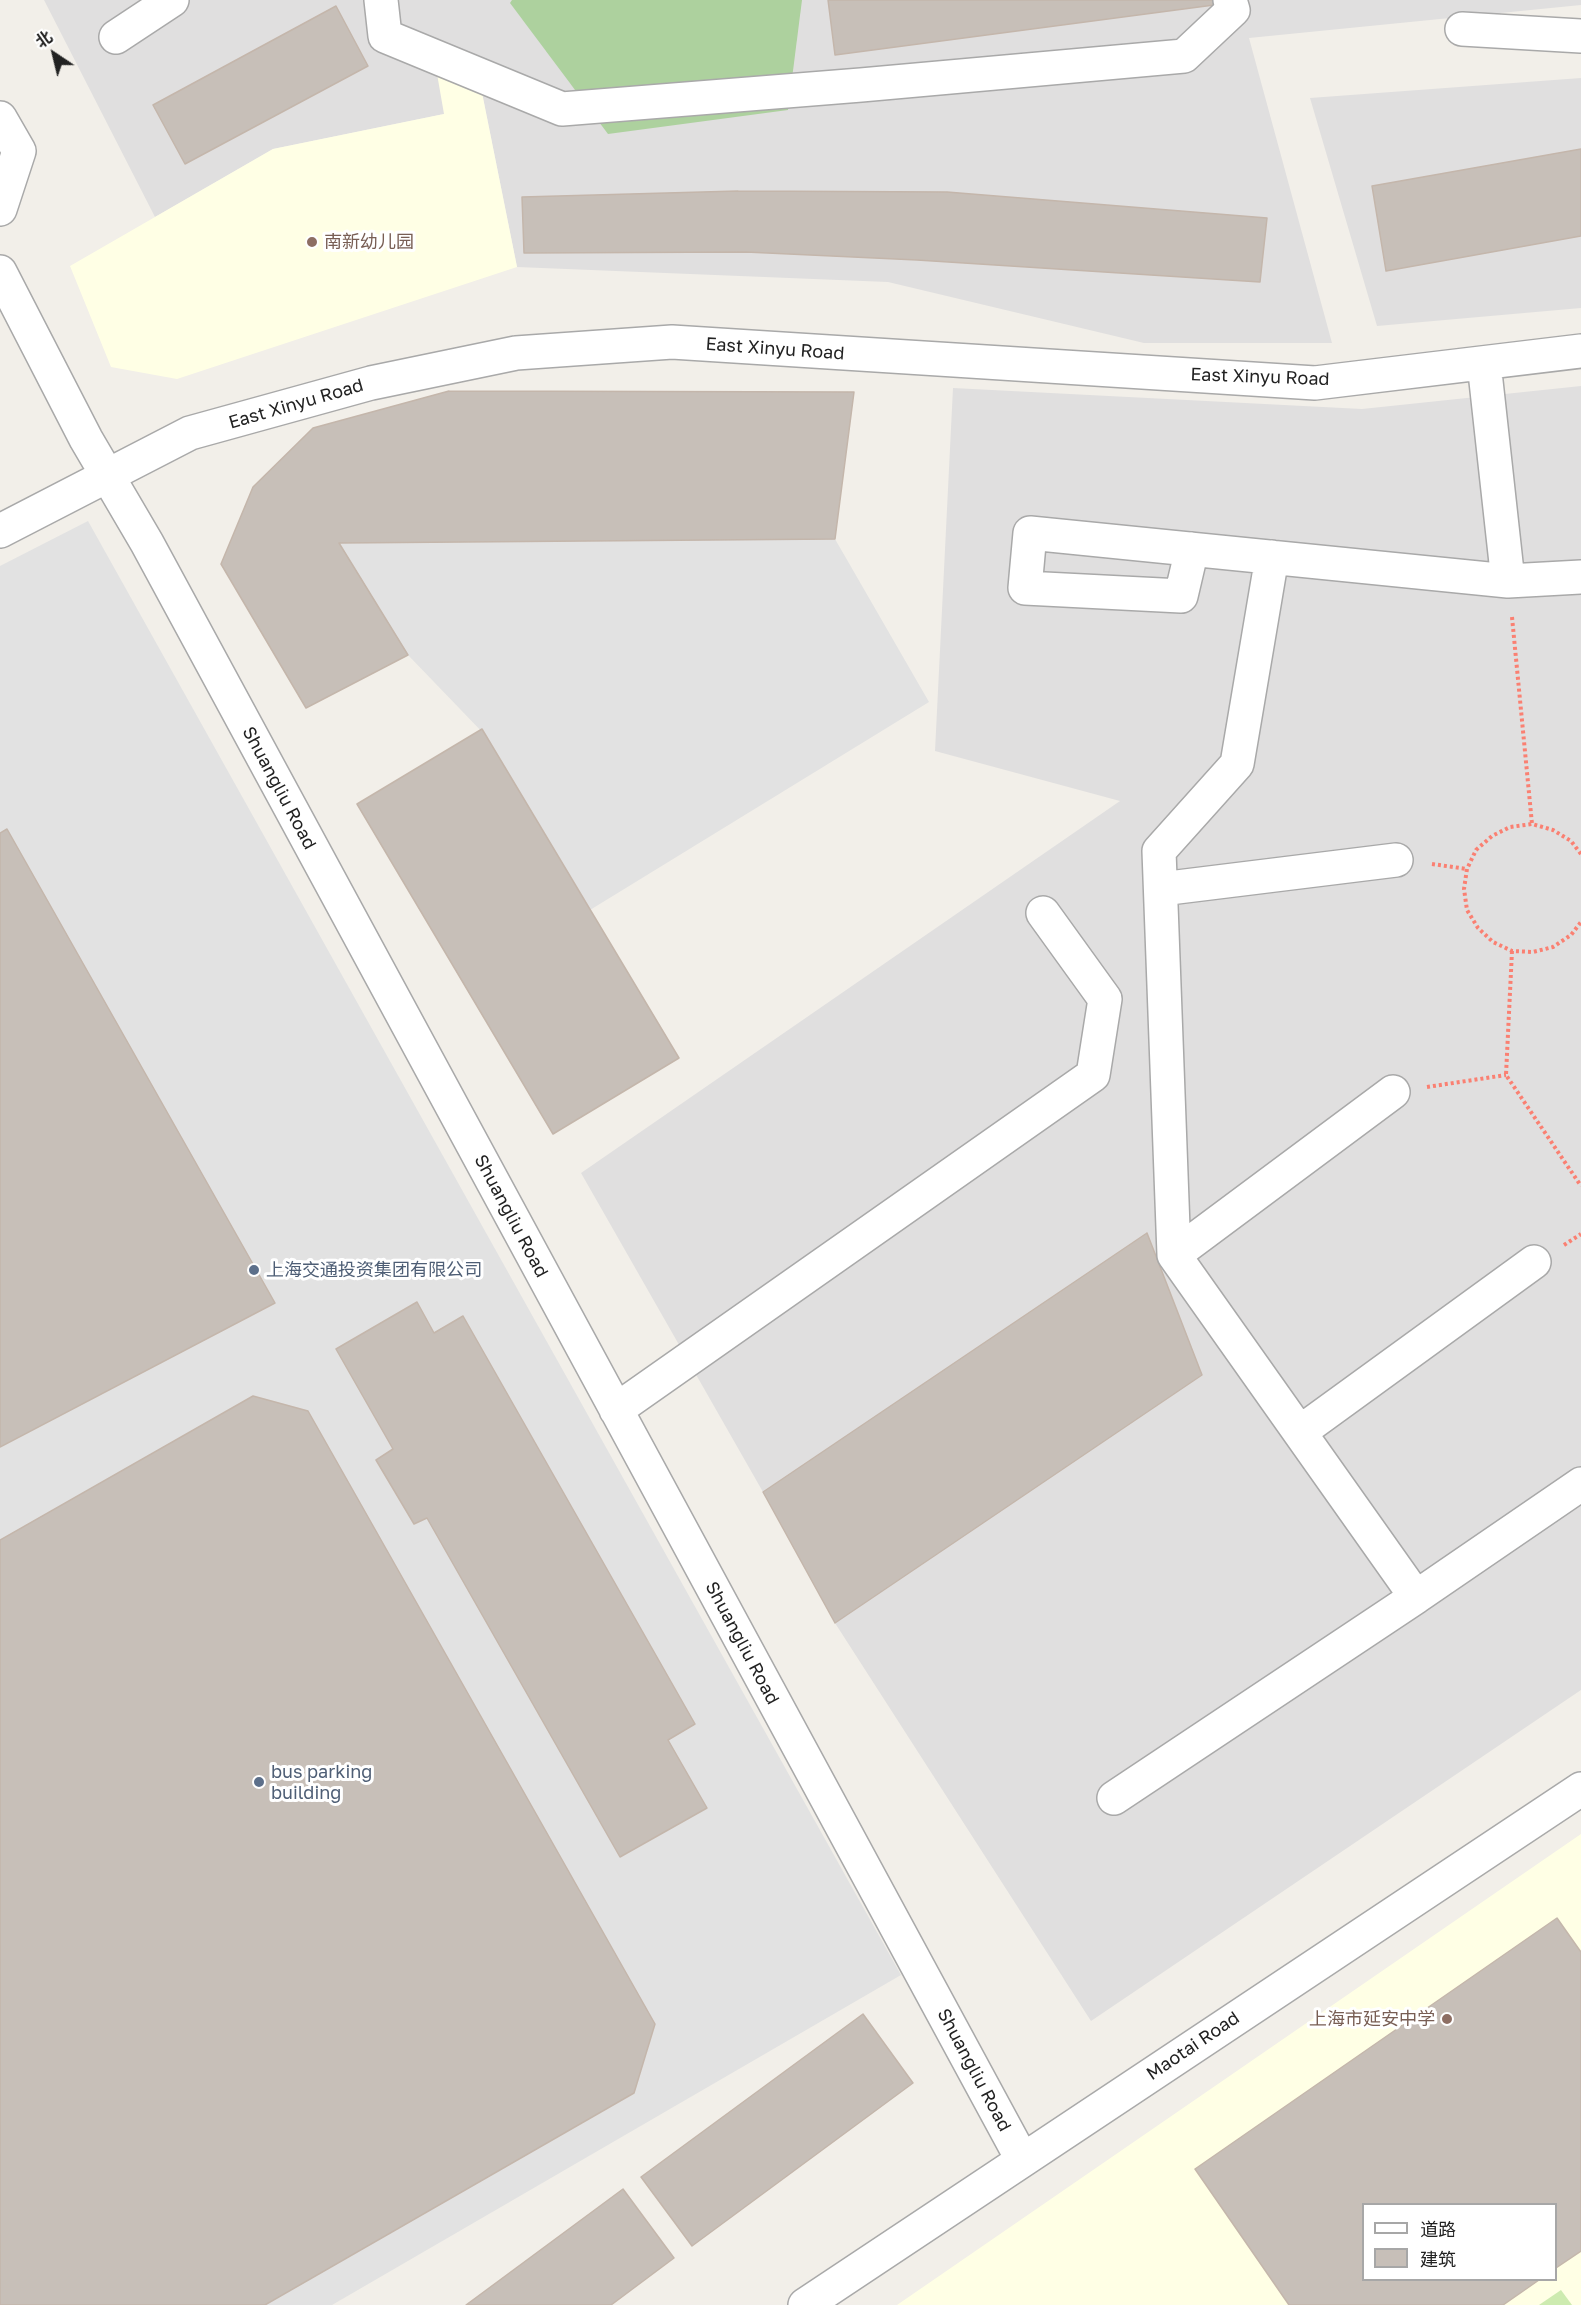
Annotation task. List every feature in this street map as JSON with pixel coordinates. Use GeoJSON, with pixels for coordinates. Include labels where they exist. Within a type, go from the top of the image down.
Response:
{"type":"FeatureCollection","features":[{"type":"Feature","properties":{"kind":"street"},"geometry":{"type":"LineString","coordinates":[[116,37],[172,0]]}},
{"type":"Feature","properties":{"kind":"street"},"geometry":{"type":"LineString","coordinates":[[381,0],[386,36],[562,109],[1184,56],[1233,10],[1230,0]]}},
{"type":"Feature","properties":{"kind":"street"},"geometry":{"type":"LineString","coordinates":[[1462,29],[1581,36]]}},
{"type":"Feature","properties":{"kind":"street"},"geometry":{"type":"LineString","coordinates":[[0,118],[19,151],[0,209]]}},
{"type":"Feature","properties":{"kind":"street","name":"Shuangliu Road"},"geometry":{"type":"LineString","coordinates":[[0,272],[86,439],[108,475],[1022,2159]]}},
{"type":"Feature","properties":{"kind":"street","name":"East Xinyu Road"},"geometry":{"type":"LineString","coordinates":[[0,531],[190,433],[371,383],[516,353],[672,342],[1315,383],[1581,351]]}},
{"type":"Feature","properties":{"kind":"street"},"geometry":{"type":"LineString","coordinates":[[1484,363],[1508,580]]}},
{"type":"Feature","properties":{"kind":"street"},"geometry":{"type":"LineString","coordinates":[[1191,549],[1181,596],[1025,588],[1030,533],[1508,580],[1581,577]]}},
{"type":"Feature","properties":{"kind":"street"},"geometry":{"type":"LineString","coordinates":[[1272,557],[1238,764],[1159,851],[1174,1255],[1416,1597]]}},
{"type":"Feature","properties":{"kind":"street"},"geometry":{"type":"LineString","coordinates":[[1161,889],[1396,860]]}},
{"type":"Feature","properties":{"kind":"street"},"geometry":{"type":"LineString","coordinates":[[616,1410],[1093,1075],[1105,999],[1043,913]]}},
{"type":"Feature","properties":{"kind":"street"},"geometry":{"type":"LineString","coordinates":[[1174,1255],[1393,1092]]}},
{"type":"Feature","properties":{"kind":"street"},"geometry":{"type":"LineString","coordinates":[[1300,1432],[1534,1262]]}},
{"type":"Feature","properties":{"kind":"street"},"geometry":{"type":"LineString","coordinates":[[1114,1798],[1581,1484]]}},
{"type":"Feature","properties":{"kind":"street","name":"Maotai Road"},"geometry":{"type":"LineString","coordinates":[[805,2305],[1581,1789]]}},
{"type":"Feature","properties":{"kind":"path"},"geometry":{"type":"LineString","coordinates":[[1508,580],[1532,824]]}},
{"type":"Feature","properties":{"kind":"path"},"geometry":{"type":"LineString","coordinates":[[1581,854],[1571,841],[1552,830],[1532,824],[1510,827],[1492,836],[1476,850],[1467,869],[1464,889],[1467,910],[1478,928],[1493,942],[1512,951],[1533,952],[1553,947],[1571,935],[1581,922]]}},
{"type":"Feature","properties":{"kind":"path"},"geometry":{"type":"LineString","coordinates":[[1512,951],[1506,1075],[1581,1186]]}},
{"type":"Feature","properties":{"kind":"path"},"geometry":{"type":"LineString","coordinates":[[1393,1092],[1506,1075]]}},
{"type":"Feature","properties":{"kind":"shaded area"},"geometry":{"type":"Polygon","coordinates":[[[44,0],[1581,0],[1581,5],[1249,38],[1332,343],[1144,343],[888,282],[517,267],[476,63],[444,114],[273,149],[155,217],[44,0]]]}},
{"type":"Feature","properties":{"kind":"shaded area","name":"南新幼儿园"},"geometry":{"type":"Polygon","coordinates":[[[476,63],[517,267],[177,379],[111,367],[70,266],[273,149],[444,114],[436,68],[476,63]]]}},
{"type":"Feature","properties":{"kind":"shaded area"},"geometry":{"type":"Polygon","coordinates":[[[1581,78],[1581,308],[1377,326],[1310,98],[1581,78]]]}},
{"type":"Feature","properties":{"kind":"shaded area"},"geometry":{"type":"Polygon","coordinates":[[[1581,386],[1581,1690],[1091,2021],[835,1623],[1202,1375],[1147,1233],[763,1492],[581,1173],[1120,801],[935,751],[953,388],[1362,409],[1581,386]]]}},
{"type":"Feature","properties":{"kind":"shaded area","name":"上海交通投资集团有限公司"},"geometry":{"type":"Polygon","coordinates":[[[88,521],[901,1975],[332,2305],[0,2305],[0,566],[88,521]]]}},
{"type":"Feature","properties":{"kind":"shaded area"},"geometry":{"type":"Polygon","coordinates":[[[835,539],[929,702],[590,910],[486,736],[408,655],[339,543],[835,539]]]}},
{"type":"Feature","properties":{"kind":"shaded area","name":"上海市延安中学"},"geometry":{"type":"Polygon","coordinates":[[[1581,1834],[1581,2305],[897,2305],[1581,1834]]]}},
{"type":"Feature","properties":{"kind":"green space"},"geometry":{"type":"Polygon","coordinates":[[[512,0],[802,0],[788,110],[608,134],[510,3],[512,0]]]}},
{"type":"Feature","properties":{"kind":"green space"},"geometry":{"type":"Polygon","coordinates":[[[1561,2290],[1572,2305],[1539,2305],[1561,2290]]]}},
{"type":"Feature","properties":{"kind":"building"},"geometry":{"type":"Polygon","coordinates":[[[828,0],[1214,0],[1214,5],[835,55],[828,0]]]}},
{"type":"Feature","properties":{"kind":"building"},"geometry":{"type":"Polygon","coordinates":[[[336,6],[368,66],[185,164],[153,105],[336,6]]]}},
{"type":"Feature","properties":{"kind":"building"},"geometry":{"type":"Polygon","coordinates":[[[1581,149],[1581,236],[1386,271],[1372,186],[1581,149]]]}},
{"type":"Feature","properties":{"kind":"building"},"geometry":{"type":"Polygon","coordinates":[[[738,191],[947,192],[1267,218],[1260,282],[917,260],[746,252],[524,253],[522,197],[738,191]]]}},
{"type":"Feature","properties":{"kind":"building"},"geometry":{"type":"Polygon","coordinates":[[[449,391],[854,392],[835,539],[339,543],[408,655],[306,708],[221,564],[253,487],[313,428],[449,391]]]}},
{"type":"Feature","properties":{"kind":"building"},"geometry":{"type":"Polygon","coordinates":[[[482,729],[679,1058],[553,1134],[357,804],[482,729]]]}},
{"type":"Feature","properties":{"kind":"building"},"geometry":{"type":"Polygon","coordinates":[[[7,829],[275,1303],[0,1447],[0,833],[7,829]]]}},
{"type":"Feature","properties":{"kind":"building"},"geometry":{"type":"Polygon","coordinates":[[[1147,1233],[1202,1375],[835,1623],[763,1492],[1147,1233]]]}},
{"type":"Feature","properties":{"kind":"building"},"geometry":{"type":"Polygon","coordinates":[[[417,1302],[434,1333],[463,1316],[695,1724],[668,1740],[707,1808],[620,1857],[427,1518],[414,1524],[376,1460],[393,1449],[336,1349],[417,1302]]]}},
{"type":"Feature","properties":{"kind":"building","name":"bus parking building"},"geometry":{"type":"Polygon","coordinates":[[[253,1396],[308,1411],[655,2024],[634,2093],[265,2305],[0,2305],[0,1540],[253,1396]]]}},
{"type":"Feature","properties":{"kind":"building"},"geometry":{"type":"Polygon","coordinates":[[[1557,1918],[1581,1952],[1581,2251],[1557,2267],[1557,2203],[1362,2203],[1362,2281],[1538,2281],[1503,2305],[1289,2305],[1195,2169],[1557,1918]]]}},
{"type":"Feature","properties":{"kind":"building"},"geometry":{"type":"Polygon","coordinates":[[[863,2014],[913,2083],[692,2246],[641,2177],[863,2014]]]}},
{"type":"Feature","properties":{"kind":"building"},"geometry":{"type":"Polygon","coordinates":[[[623,2189],[674,2258],[611,2305],[466,2305],[623,2189]]]}},
{"type":"Feature","properties":{"kind":"place","name":"南新幼儿园"},"geometry":{"type":"Point","coordinates":[312,242]}},
{"type":"Feature","properties":{"kind":"place","name":"上海交通投资集团有限公司"},"geometry":{"type":"Point","coordinates":[254,1270]}},
{"type":"Feature","properties":{"kind":"place","name":"bus parking building"},"geometry":{"type":"Point","coordinates":[259,1782]}},
{"type":"Feature","properties":{"kind":"place","name":"上海市延安中学"},"geometry":{"type":"Point","coordinates":[1447,2019]}}]}
